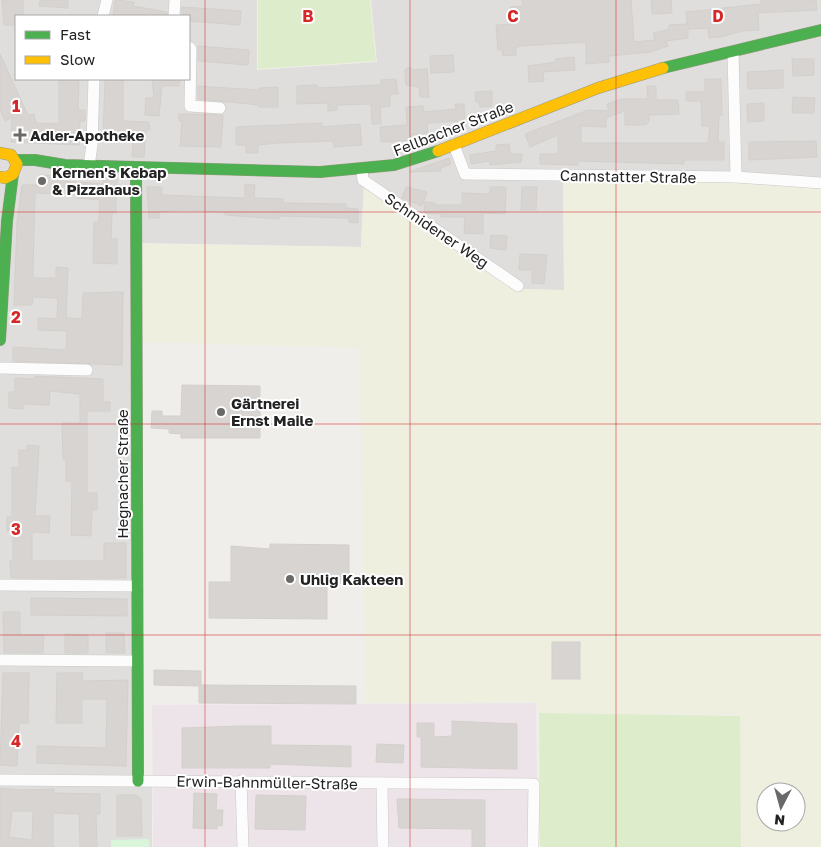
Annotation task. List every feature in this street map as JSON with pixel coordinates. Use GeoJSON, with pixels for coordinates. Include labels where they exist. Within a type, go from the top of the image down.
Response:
{"type":"FeatureCollection","features":[{"type":"Feature","properties":{"kind":"main road","name":"Fellbacher Straße"},"geometry":{"type":"LineString","coordinates":[[0,177],[5,178],[15,169],[46,168],[54,165],[136,166],[283,172],[362,171],[390,167],[454,145],[598,88],[647,72],[821,30]]}},
{"type":"Feature","properties":{"kind":"main road"},"geometry":{"type":"LineString","coordinates":[[0,152],[8,153],[15,169],[7,221],[0,340]]}},
{"type":"Feature","properties":{"kind":"main road","name":"Hegnacher Straße"},"geometry":{"type":"LineString","coordinates":[[136,166],[138,781]]}},
{"type":"Feature","properties":{"kind":"main road"},"geometry":{"type":"LineString","coordinates":[[0,196],[7,221]]}},
{"type":"Feature","properties":{"kind":"street"},"geometry":{"type":"LineString","coordinates":[[103,15],[107,0]]}},
{"type":"Feature","properties":{"kind":"street"},"geometry":{"type":"LineString","coordinates":[[174,15],[175,0]]}},
{"type":"Feature","properties":{"kind":"street"},"geometry":{"type":"LineString","coordinates":[[190,48],[190,106],[220,108]]}},
{"type":"Feature","properties":{"kind":"street"},"geometry":{"type":"LineString","coordinates":[[733,52],[736,177]]}},
{"type":"Feature","properties":{"kind":"street"},"geometry":{"type":"LineString","coordinates":[[89,166],[92,145],[94,80]]}},
{"type":"Feature","properties":{"kind":"street","name":"Cannstatter Straße"},"geometry":{"type":"LineString","coordinates":[[454,145],[465,174],[736,177],[821,183]]}},
{"type":"Feature","properties":{"kind":"street","name":"Schmidener Weg"},"geometry":{"type":"LineString","coordinates":[[362,171],[363,180],[518,286]]}},
{"type":"Feature","properties":{"kind":"street"},"geometry":{"type":"LineString","coordinates":[[0,368],[87,370]]}},
{"type":"Feature","properties":{"kind":"street"},"geometry":{"type":"LineString","coordinates":[[0,585],[137,586]]}},
{"type":"Feature","properties":{"kind":"street"},"geometry":{"type":"LineString","coordinates":[[0,660],[137,661]]}},
{"type":"Feature","properties":{"kind":"street","name":"Erwin-Bahnmüller-Straße"},"geometry":{"type":"LineString","coordinates":[[0,780],[534,784],[533,847]]}},
{"type":"Feature","properties":{"kind":"street"},"geometry":{"type":"LineString","coordinates":[[241,781],[243,847]]}},
{"type":"Feature","properties":{"kind":"street"},"geometry":{"type":"LineString","coordinates":[[382,784],[383,847]]}},
{"type":"Feature","properties":{"kind":"shaded area"},"geometry":{"type":"Polygon","coordinates":[[[0,0],[257,0],[257,70],[377,62],[371,0],[821,0],[821,184],[563,178],[564,290],[516,289],[364,183],[361,247],[139,243],[139,774],[152,783],[152,847],[0,847],[0,0]]]}},
{"type":"Feature","properties":{"kind":"shaded area"},"geometry":{"type":"Polygon","coordinates":[[[536,703],[538,847],[153,847],[152,705],[536,703]]]}},
{"type":"Feature","properties":{"kind":"green space"},"geometry":{"type":"Polygon","coordinates":[[[258,0],[370,0],[376,61],[258,69],[258,0]]]}},
{"type":"Feature","properties":{"kind":"green space"},"geometry":{"type":"Polygon","coordinates":[[[563,178],[821,184],[821,847],[741,847],[740,715],[538,713],[537,702],[366,703],[359,348],[140,342],[139,244],[361,247],[364,182],[516,289],[564,290],[563,178]]]}},
{"type":"Feature","properties":{"kind":"green space"},"geometry":{"type":"Polygon","coordinates":[[[539,713],[740,716],[741,847],[540,847],[539,713]]]}},
{"type":"Feature","properties":{"kind":"green space"},"geometry":{"type":"Polygon","coordinates":[[[149,839],[150,847],[111,847],[111,840],[149,839]]]}},
{"type":"Feature","properties":{"kind":"building"},"geometry":{"type":"Polygon","coordinates":[[[2,0],[23,0],[23,15],[15,15],[15,25],[4,25],[2,0]]]}},
{"type":"Feature","properties":{"kind":"building"},"geometry":{"type":"Polygon","coordinates":[[[40,0],[68,0],[68,8],[39,6],[40,0]]]}},
{"type":"Feature","properties":{"kind":"building"},"geometry":{"type":"Polygon","coordinates":[[[115,0],[134,2],[133,6],[167,12],[167,15],[113,15],[115,0]]]}},
{"type":"Feature","properties":{"kind":"building"},"geometry":{"type":"Polygon","coordinates":[[[522,0],[631,0],[634,42],[655,40],[653,33],[669,29],[669,25],[687,24],[686,12],[761,4],[761,0],[816,0],[817,10],[758,13],[759,30],[742,31],[721,37],[709,38],[708,28],[688,29],[688,38],[666,41],[668,46],[651,52],[609,56],[609,62],[586,64],[586,42],[519,46],[516,48],[516,55],[503,56],[502,49],[498,50],[496,25],[512,24],[510,7],[523,6],[522,0]]]}},
{"type":"Feature","properties":{"kind":"building"},"geometry":{"type":"Polygon","coordinates":[[[651,0],[671,0],[672,13],[652,14],[651,0]]]}},
{"type":"Feature","properties":{"kind":"building"},"geometry":{"type":"Polygon","coordinates":[[[182,7],[241,11],[240,25],[190,21],[190,15],[182,15],[182,7]]]}},
{"type":"Feature","properties":{"kind":"building"},"geometry":{"type":"Polygon","coordinates":[[[198,46],[249,50],[248,65],[198,61],[198,46]]]}},
{"type":"Feature","properties":{"kind":"building"},"geometry":{"type":"Polygon","coordinates":[[[0,54],[28,115],[34,114],[36,123],[59,124],[59,80],[79,80],[78,110],[85,110],[85,121],[80,121],[79,145],[11,142],[12,117],[5,121],[0,110],[0,54]]]}},
{"type":"Feature","properties":{"kind":"building"},"geometry":{"type":"Polygon","coordinates":[[[453,55],[454,72],[431,73],[430,56],[453,55]]]}},
{"type":"Feature","properties":{"kind":"building"},"geometry":{"type":"Polygon","coordinates":[[[574,57],[575,70],[543,72],[544,81],[529,82],[528,66],[574,57]]]}},
{"type":"Feature","properties":{"kind":"building"},"geometry":{"type":"Polygon","coordinates":[[[792,59],[814,59],[814,75],[793,76],[792,59]]]}},
{"type":"Feature","properties":{"kind":"building"},"geometry":{"type":"Polygon","coordinates":[[[409,67],[413,70],[427,69],[429,97],[420,97],[419,87],[406,85],[405,70],[409,67]]]}},
{"type":"Feature","properties":{"kind":"building"},"geometry":{"type":"Polygon","coordinates":[[[783,70],[783,88],[748,89],[747,72],[783,70]]]}},
{"type":"Feature","properties":{"kind":"building"},"geometry":{"type":"Polygon","coordinates":[[[396,79],[398,94],[390,94],[390,106],[380,107],[381,124],[372,124],[371,104],[337,105],[337,110],[328,111],[328,103],[297,104],[297,86],[317,85],[318,88],[381,85],[381,80],[396,79]]]}},
{"type":"Feature","properties":{"kind":"building"},"geometry":{"type":"Polygon","coordinates":[[[705,79],[721,79],[722,115],[719,115],[718,142],[724,142],[724,160],[684,160],[684,164],[578,161],[578,165],[540,164],[540,154],[558,154],[558,135],[530,147],[525,134],[588,110],[609,111],[607,104],[621,99],[648,99],[647,86],[656,86],[656,100],[678,100],[679,114],[649,115],[649,121],[646,125],[625,125],[625,111],[606,118],[606,127],[581,126],[581,143],[708,143],[710,126],[702,126],[701,101],[686,101],[686,92],[705,92],[705,79]]]}},
{"type":"Feature","properties":{"kind":"building"},"geometry":{"type":"Polygon","coordinates":[[[105,80],[123,80],[123,121],[149,122],[150,130],[146,130],[144,157],[132,157],[133,141],[103,140],[105,80]]]}},
{"type":"Feature","properties":{"kind":"building"},"geometry":{"type":"Polygon","coordinates":[[[152,80],[180,80],[179,86],[162,86],[159,116],[145,115],[146,98],[154,98],[152,80]]]}},
{"type":"Feature","properties":{"kind":"building"},"geometry":{"type":"Polygon","coordinates":[[[198,86],[259,90],[259,88],[278,87],[278,107],[259,107],[259,105],[198,99],[198,86]]]}},
{"type":"Feature","properties":{"kind":"building"},"geometry":{"type":"Polygon","coordinates":[[[492,91],[492,106],[480,107],[479,102],[476,102],[475,92],[492,91]]]}},
{"type":"Feature","properties":{"kind":"building"},"geometry":{"type":"Polygon","coordinates":[[[793,97],[815,98],[814,113],[792,113],[793,97]]]}},
{"type":"Feature","properties":{"kind":"building"},"geometry":{"type":"Polygon","coordinates":[[[764,103],[764,121],[748,122],[747,104],[764,103]]]}},
{"type":"Feature","properties":{"kind":"building"},"geometry":{"type":"Polygon","coordinates":[[[455,104],[464,104],[465,127],[456,128],[456,121],[427,123],[428,133],[412,135],[413,140],[381,142],[380,127],[407,125],[406,107],[423,106],[424,112],[456,109],[455,104]]]}},
{"type":"Feature","properties":{"kind":"building"},"geometry":{"type":"Polygon","coordinates":[[[179,114],[223,115],[221,147],[180,146],[182,121],[179,121],[179,114]]]}},
{"type":"Feature","properties":{"kind":"building"},"geometry":{"type":"Polygon","coordinates":[[[322,123],[322,127],[360,124],[362,145],[334,147],[333,141],[278,143],[258,145],[258,153],[246,153],[246,145],[236,145],[236,127],[322,123]]]}},
{"type":"Feature","properties":{"kind":"building"},"geometry":{"type":"Polygon","coordinates":[[[816,141],[817,157],[749,160],[749,142],[816,141]]]}},
{"type":"Feature","properties":{"kind":"building"},"geometry":{"type":"Polygon","coordinates":[[[509,144],[510,154],[522,154],[521,162],[490,165],[490,161],[471,164],[470,155],[496,151],[496,145],[509,144]]]}},
{"type":"Feature","properties":{"kind":"building"},"geometry":{"type":"Polygon","coordinates":[[[449,158],[451,164],[441,168],[441,171],[409,172],[449,158]]]}},
{"type":"Feature","properties":{"kind":"building"},"geometry":{"type":"Polygon","coordinates":[[[39,175],[64,176],[64,181],[103,184],[103,178],[117,179],[117,185],[126,186],[126,195],[116,194],[116,213],[112,213],[111,239],[117,239],[117,264],[93,263],[94,222],[99,222],[100,200],[77,198],[77,194],[35,193],[33,271],[33,278],[56,278],[56,267],[68,268],[66,318],[82,319],[83,293],[123,292],[122,365],[13,361],[13,347],[66,350],[67,331],[38,330],[38,318],[57,319],[58,298],[33,297],[32,305],[14,305],[17,222],[22,185],[38,185],[39,175]]]}},
{"type":"Feature","properties":{"kind":"building"},"geometry":{"type":"Polygon","coordinates":[[[245,184],[255,185],[254,198],[283,199],[283,203],[346,204],[346,208],[358,209],[358,223],[349,222],[349,218],[279,216],[279,219],[225,215],[225,212],[186,210],[159,212],[159,218],[149,218],[147,187],[162,187],[162,195],[245,198],[245,184]]]}},
{"type":"Feature","properties":{"kind":"building"},"geometry":{"type":"Polygon","coordinates":[[[406,187],[427,192],[422,206],[402,198],[406,187]]]}},
{"type":"Feature","properties":{"kind":"building"},"geometry":{"type":"Polygon","coordinates":[[[490,187],[506,187],[505,214],[483,213],[483,234],[464,233],[465,217],[441,217],[441,214],[424,213],[425,202],[435,203],[435,205],[462,205],[462,193],[490,194],[490,187]]]}},
{"type":"Feature","properties":{"kind":"building"},"geometry":{"type":"Polygon","coordinates":[[[522,187],[537,187],[536,210],[521,210],[522,187]]]}},
{"type":"Feature","properties":{"kind":"building"},"geometry":{"type":"Polygon","coordinates":[[[491,235],[507,236],[506,250],[490,248],[491,235]]]}},
{"type":"Feature","properties":{"kind":"building"},"geometry":{"type":"Polygon","coordinates":[[[520,254],[547,255],[544,284],[532,283],[532,270],[519,270],[520,254]]]}},
{"type":"Feature","properties":{"kind":"building"},"geometry":{"type":"Polygon","coordinates":[[[35,376],[103,379],[103,402],[110,402],[110,411],[87,411],[87,493],[97,493],[97,510],[92,510],[91,536],[71,535],[72,481],[66,481],[66,459],[63,459],[62,423],[80,423],[80,394],[50,391],[49,405],[23,404],[23,409],[9,408],[9,392],[15,392],[15,378],[35,379],[35,376]]]}},
{"type":"Feature","properties":{"kind":"building","name":"Gärtnerei Ernst Maile"},"geometry":{"type":"Polygon","coordinates":[[[182,385],[260,386],[260,438],[181,438],[181,434],[169,433],[169,429],[151,428],[152,411],[162,411],[162,416],[181,416],[182,385]]]}},
{"type":"Feature","properties":{"kind":"building"},"geometry":{"type":"Polygon","coordinates":[[[27,445],[39,446],[35,516],[50,516],[49,533],[32,532],[32,561],[104,561],[104,543],[126,543],[126,578],[11,578],[10,561],[13,561],[13,531],[7,531],[7,517],[12,517],[12,467],[19,468],[19,450],[27,450],[27,445]]]}},
{"type":"Feature","properties":{"kind":"building","name":"Uhlig Kakteen"},"geometry":{"type":"Polygon","coordinates":[[[270,544],[349,545],[349,583],[327,583],[327,619],[209,618],[209,582],[231,582],[231,546],[270,549],[270,544]]]}},
{"type":"Feature","properties":{"kind":"building"},"geometry":{"type":"Polygon","coordinates":[[[31,598],[127,599],[127,616],[31,615],[31,598]]]}},
{"type":"Feature","properties":{"kind":"building"},"geometry":{"type":"Polygon","coordinates":[[[3,612],[20,612],[20,635],[44,635],[43,653],[4,653],[3,612]]]}},
{"type":"Feature","properties":{"kind":"building"},"geometry":{"type":"Polygon","coordinates":[[[106,633],[124,633],[125,653],[106,653],[106,633]]]}},
{"type":"Feature","properties":{"kind":"building"},"geometry":{"type":"Polygon","coordinates":[[[65,634],[88,635],[88,653],[65,653],[65,634]]]}},
{"type":"Feature","properties":{"kind":"building"},"geometry":{"type":"Polygon","coordinates":[[[552,642],[580,642],[580,679],[552,679],[552,642]]]}},
{"type":"Feature","properties":{"kind":"building"},"geometry":{"type":"Polygon","coordinates":[[[154,670],[201,671],[201,685],[356,686],[356,704],[199,703],[199,686],[154,685],[154,670]]]}},
{"type":"Feature","properties":{"kind":"building"},"geometry":{"type":"Polygon","coordinates":[[[3,673],[29,673],[28,723],[19,723],[17,766],[0,765],[3,673]]]}},
{"type":"Feature","properties":{"kind":"building"},"geometry":{"type":"Polygon","coordinates":[[[57,673],[83,673],[82,681],[128,680],[126,766],[37,763],[37,746],[106,748],[107,699],[82,699],[82,723],[56,723],[57,673]]]}},
{"type":"Feature","properties":{"kind":"building"},"geometry":{"type":"Polygon","coordinates":[[[452,721],[517,724],[517,769],[421,767],[421,737],[417,737],[417,723],[434,723],[434,737],[452,736],[452,721]]]}},
{"type":"Feature","properties":{"kind":"building"},"geometry":{"type":"Polygon","coordinates":[[[271,726],[271,745],[351,746],[351,767],[270,764],[270,768],[182,768],[182,728],[271,726]]]}},
{"type":"Feature","properties":{"kind":"building"},"geometry":{"type":"Polygon","coordinates":[[[377,744],[404,745],[403,763],[376,762],[377,744]]]}},
{"type":"Feature","properties":{"kind":"building"},"geometry":{"type":"Polygon","coordinates":[[[0,788],[23,790],[54,789],[54,793],[100,794],[100,814],[96,814],[97,847],[80,847],[79,814],[53,813],[53,847],[0,847],[0,788]],[[12,811],[9,837],[32,840],[33,811],[12,811]]]}},
{"type":"Feature","properties":{"kind":"building"},"geometry":{"type":"Polygon","coordinates":[[[194,793],[217,794],[216,810],[223,810],[222,826],[217,825],[217,829],[193,828],[194,793]]]}},
{"type":"Feature","properties":{"kind":"building"},"geometry":{"type":"Polygon","coordinates":[[[117,795],[136,795],[141,799],[142,836],[117,836],[117,795]]]}},
{"type":"Feature","properties":{"kind":"building"},"geometry":{"type":"Polygon","coordinates":[[[256,795],[306,796],[305,830],[255,829],[256,795]]]}},
{"type":"Feature","properties":{"kind":"building"},"geometry":{"type":"Polygon","coordinates":[[[397,799],[485,800],[485,847],[472,847],[472,829],[399,828],[397,799]]]}},
{"type":"Feature","properties":{"kind":"traffic: fast"},"geometry":{"type":"LineString","coordinates":[[663,68],[821,30]]}},
{"type":"Feature","properties":{"kind":"traffic: fast"},"geometry":{"type":"LineString","coordinates":[[16,160],[35,160],[65,165],[320,172],[394,165],[438,151]]}},
{"type":"Feature","properties":{"kind":"traffic: fast"},"geometry":{"type":"LineString","coordinates":[[136,167],[138,781]]}},
{"type":"Feature","properties":{"kind":"traffic: fast"},"geometry":{"type":"LineString","coordinates":[[0,340],[7,221],[13,174]]}},
{"type":"Feature","properties":{"kind":"traffic: slow"},"geometry":{"type":"LineString","coordinates":[[438,151],[598,88],[663,68]]}},
{"type":"Feature","properties":{"kind":"traffic: slow"},"geometry":{"type":"LineString","coordinates":[[0,153],[11,155],[17,164],[13,174],[5,178],[0,177]]}},
{"type":"Feature","properties":{"kind":"place","name":"Adler-Apotheke"},"geometry":{"type":"Point","coordinates":[20,135]}},
{"type":"Feature","properties":{"kind":"place","name":"Kernen's Kebap & Pizzahaus"},"geometry":{"type":"Point","coordinates":[42,181]}},
{"type":"Feature","properties":{"kind":"place","name":"Gärtnerei Ernst Maile"},"geometry":{"type":"Point","coordinates":[221,412]}},
{"type":"Feature","properties":{"kind":"place","name":"Uhlig Kakteen"},"geometry":{"type":"Point","coordinates":[290,579]}}]}
